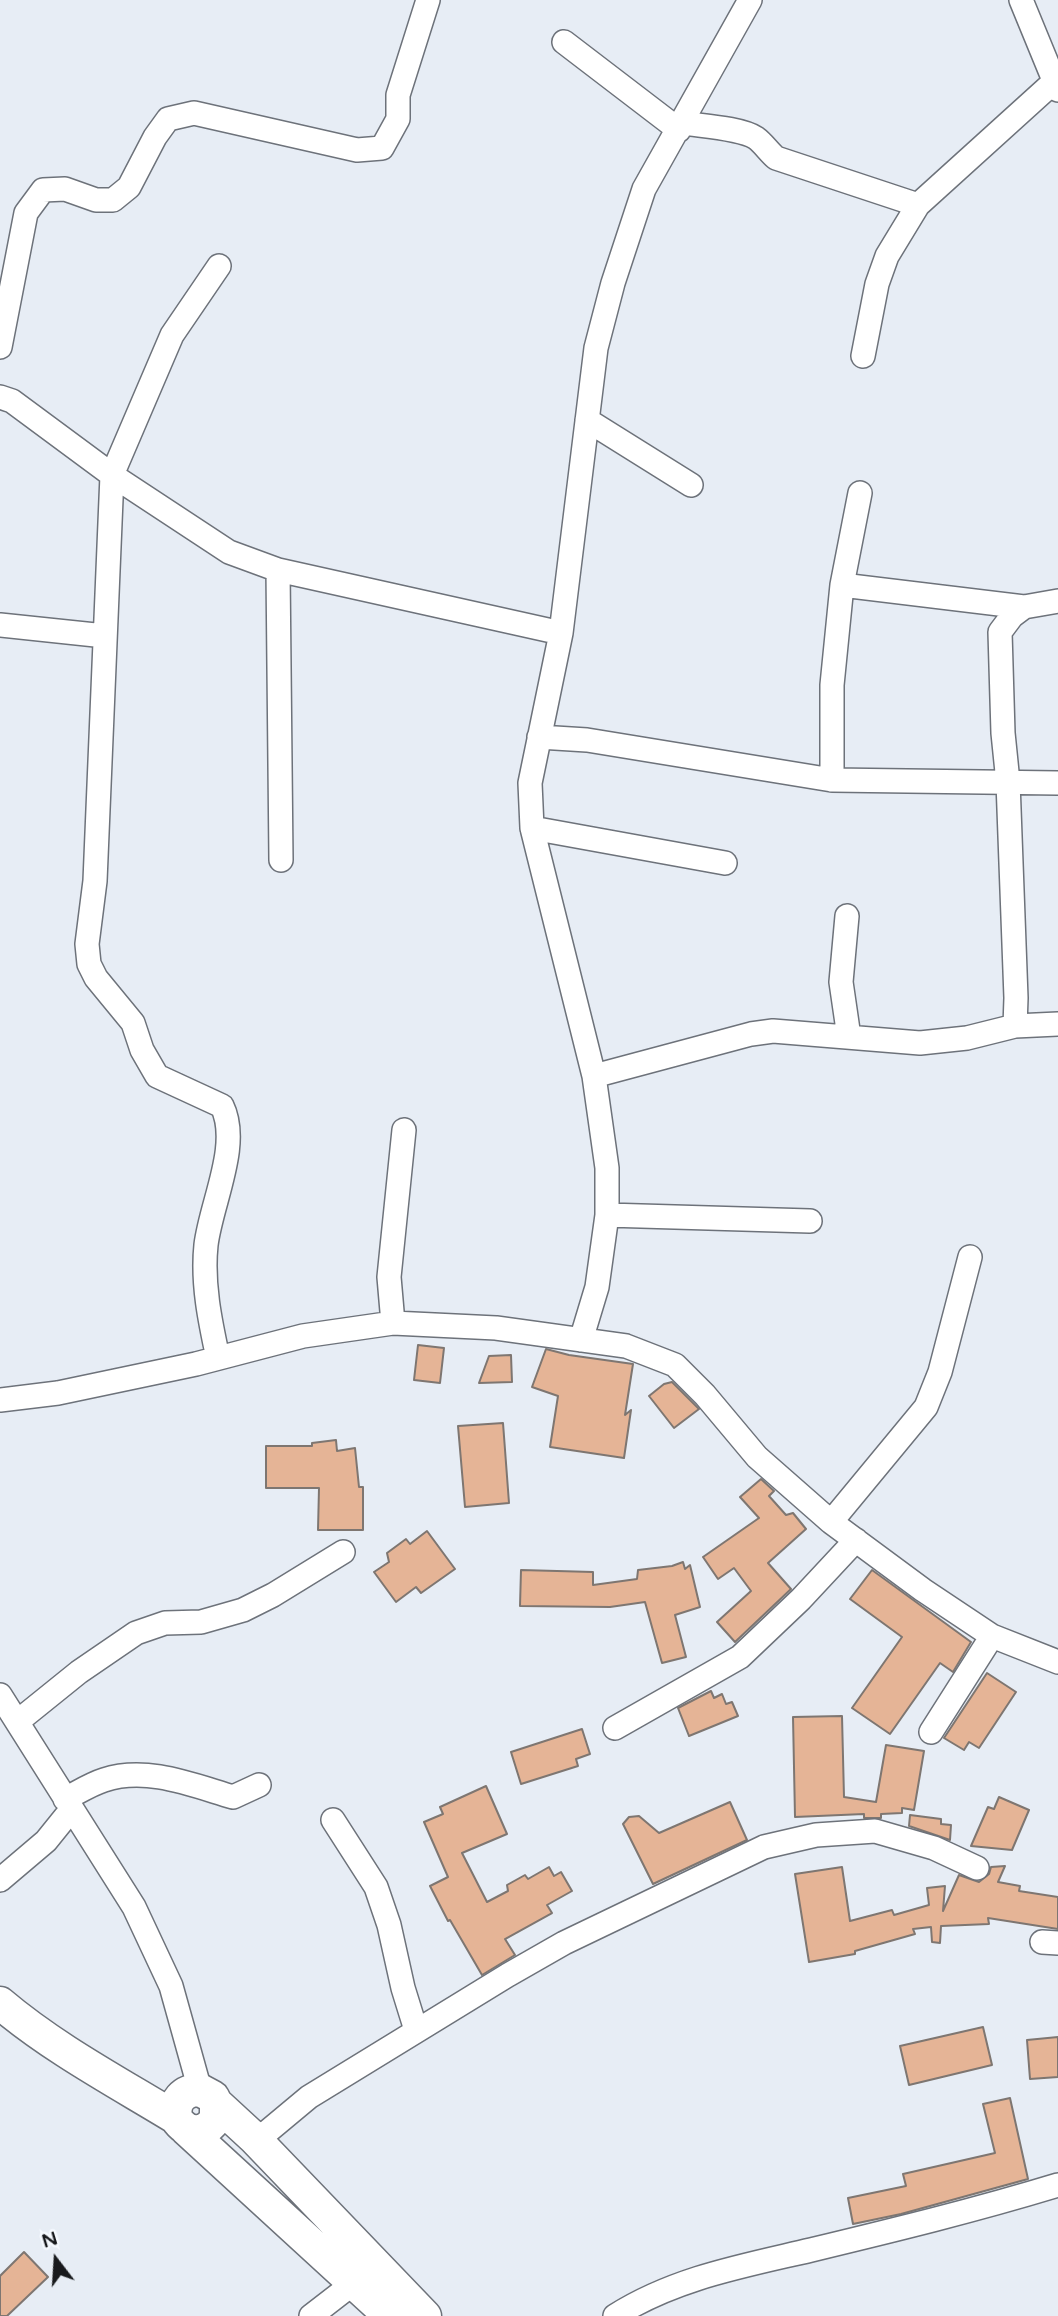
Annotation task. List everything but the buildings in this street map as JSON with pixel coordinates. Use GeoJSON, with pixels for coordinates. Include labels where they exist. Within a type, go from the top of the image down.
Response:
{"type":"FeatureCollection","features":[{"type":"Feature","properties":{"kind":"main road"},"geometry":{"type":"LineString","coordinates":[[0,2003],[90,2067],[181,2124],[390,2316]]}},
{"type":"Feature","properties":{"kind":"main road"},"geometry":{"type":"LineString","coordinates":[[181,2124],[176,2104],[180,2097],[192,2090],[208,2096],[254,2138],[425,2316]]}},
{"type":"Feature","properties":{"kind":"street"},"geometry":{"type":"LineString","coordinates":[[581,1340],[597,1287],[607,1215],[607,1168],[594,1076],[532,828],[530,783],[561,633],[596,348],[613,283],[644,189],[750,0]]}},
{"type":"Feature","properties":{"kind":"street"},"geometry":{"type":"LineString","coordinates":[[863,356],[877,284],[887,256],[918,205],[1056,86],[1021,0]]}},
{"type":"Feature","properties":{"kind":"street"},"geometry":{"type":"LineString","coordinates":[[0,347],[26,213],[43,190],[65,189],[96,200],[113,200],[130,187],[155,137],[168,118],[194,113],[357,150],[382,148],[398,119],[398,95],[422,1]]}},
{"type":"Feature","properties":{"kind":"street"},"geometry":{"type":"LineString","coordinates":[[564,42],[681,127],[745,133],[757,139],[776,158],[918,205]]}},
{"type":"Feature","properties":{"kind":"street"},"geometry":{"type":"LineString","coordinates":[[218,1358],[206,1303],[206,1245],[228,1146],[227,1116],[222,1106],[157,1076],[142,1050],[133,1023],[96,978],[89,964],[87,944],[95,881],[112,475],[172,335],[219,266]]}},
{"type":"Feature","properties":{"kind":"street"},"geometry":{"type":"LineString","coordinates":[[0,397],[12,401],[112,475],[229,552],[278,570],[561,633]]}},
{"type":"Feature","properties":{"kind":"street"},"geometry":{"type":"LineString","coordinates":[[587,420],[691,485]]}},
{"type":"Feature","properties":{"kind":"street"},"geometry":{"type":"LineString","coordinates":[[832,780],[832,685],[842,584],[860,492]]}},
{"type":"Feature","properties":{"kind":"street"},"geometry":{"type":"LineString","coordinates":[[278,570],[281,860]]}},
{"type":"Feature","properties":{"kind":"street"},"geometry":{"type":"LineString","coordinates":[[842,584],[1024,607],[1058,601]]}},
{"type":"Feature","properties":{"kind":"street"},"geometry":{"type":"LineString","coordinates":[[1015,1026],[1008,782],[1003,733],[1000,632],[1012,616],[1024,607]]}},
{"type":"Feature","properties":{"kind":"street"},"geometry":{"type":"LineString","coordinates":[[0,625],[105,636]]}},
{"type":"Feature","properties":{"kind":"street"},"geometry":{"type":"LineString","coordinates":[[539,737],[587,740],[832,780],[1058,783]]}},
{"type":"Feature","properties":{"kind":"street"},"geometry":{"type":"LineString","coordinates":[[532,828],[725,863]]}},
{"type":"Feature","properties":{"kind":"street"},"geometry":{"type":"LineString","coordinates":[[847,916],[841,982],[849,1037]]}},
{"type":"Feature","properties":{"kind":"street"},"geometry":{"type":"LineString","coordinates":[[594,1076],[751,1034],[773,1031],[920,1043],[967,1038],[1015,1026],[1058,1024]]}},
{"type":"Feature","properties":{"kind":"street"},"geometry":{"type":"LineString","coordinates":[[393,1323],[389,1277],[404,1130]]}},
{"type":"Feature","properties":{"kind":"street"},"geometry":{"type":"LineString","coordinates":[[607,1215],[810,1221]]}},
{"type":"Feature","properties":{"kind":"street"},"geometry":{"type":"LineString","coordinates":[[831,1522],[926,1407],[940,1372],[970,1257]]}},
{"type":"Feature","properties":{"kind":"street"},"geometry":{"type":"LineString","coordinates":[[0,1400],[58,1393],[218,1358],[303,1336],[393,1323],[496,1328],[626,1346],[675,1365],[705,1395],[757,1457],[831,1522],[923,1590],[992,1636],[1058,1662]]}},
{"type":"Feature","properties":{"kind":"street"},"geometry":{"type":"LineString","coordinates":[[615,1728],[740,1657],[801,1599],[856,1540]]}},
{"type":"Feature","properties":{"kind":"street"},"geometry":{"type":"LineString","coordinates":[[17,1723],[79,1672],[136,1633],[165,1623],[201,1622],[243,1610],[343,1552]]}},
{"type":"Feature","properties":{"kind":"street"},"geometry":{"type":"LineString","coordinates":[[931,1732],[992,1636]]}},
{"type":"Feature","properties":{"kind":"street"},"geometry":{"type":"LineString","coordinates":[[0,1695],[134,1907],[171,1986],[208,2096]]}},
{"type":"Feature","properties":{"kind":"street"},"geometry":{"type":"LineString","coordinates":[[0,1880],[46,1842],[68,1805],[104,1780],[140,1774],[184,1782],[233,1797],[259,1785]]}},
{"type":"Feature","properties":{"kind":"street"},"geometry":{"type":"LineString","coordinates":[[333,1820],[376,1887],[389,1925],[403,1988],[416,2030]]}},
{"type":"Feature","properties":{"kind":"street"},"geometry":{"type":"LineString","coordinates":[[254,2138],[267,2132],[309,2097],[564,1943],[764,1847],[816,1835],[875,1831],[934,1848],[977,1868]]}},
{"type":"Feature","properties":{"kind":"street"},"geometry":{"type":"LineString","coordinates":[[615,2316],[667,2289],[717,2271],[984,2208],[1058,2185]]}},
{"type":"Feature","properties":{"kind":"street"},"geometry":{"type":"LineString","coordinates":[[311,2316],[355,2282]]}}]}
